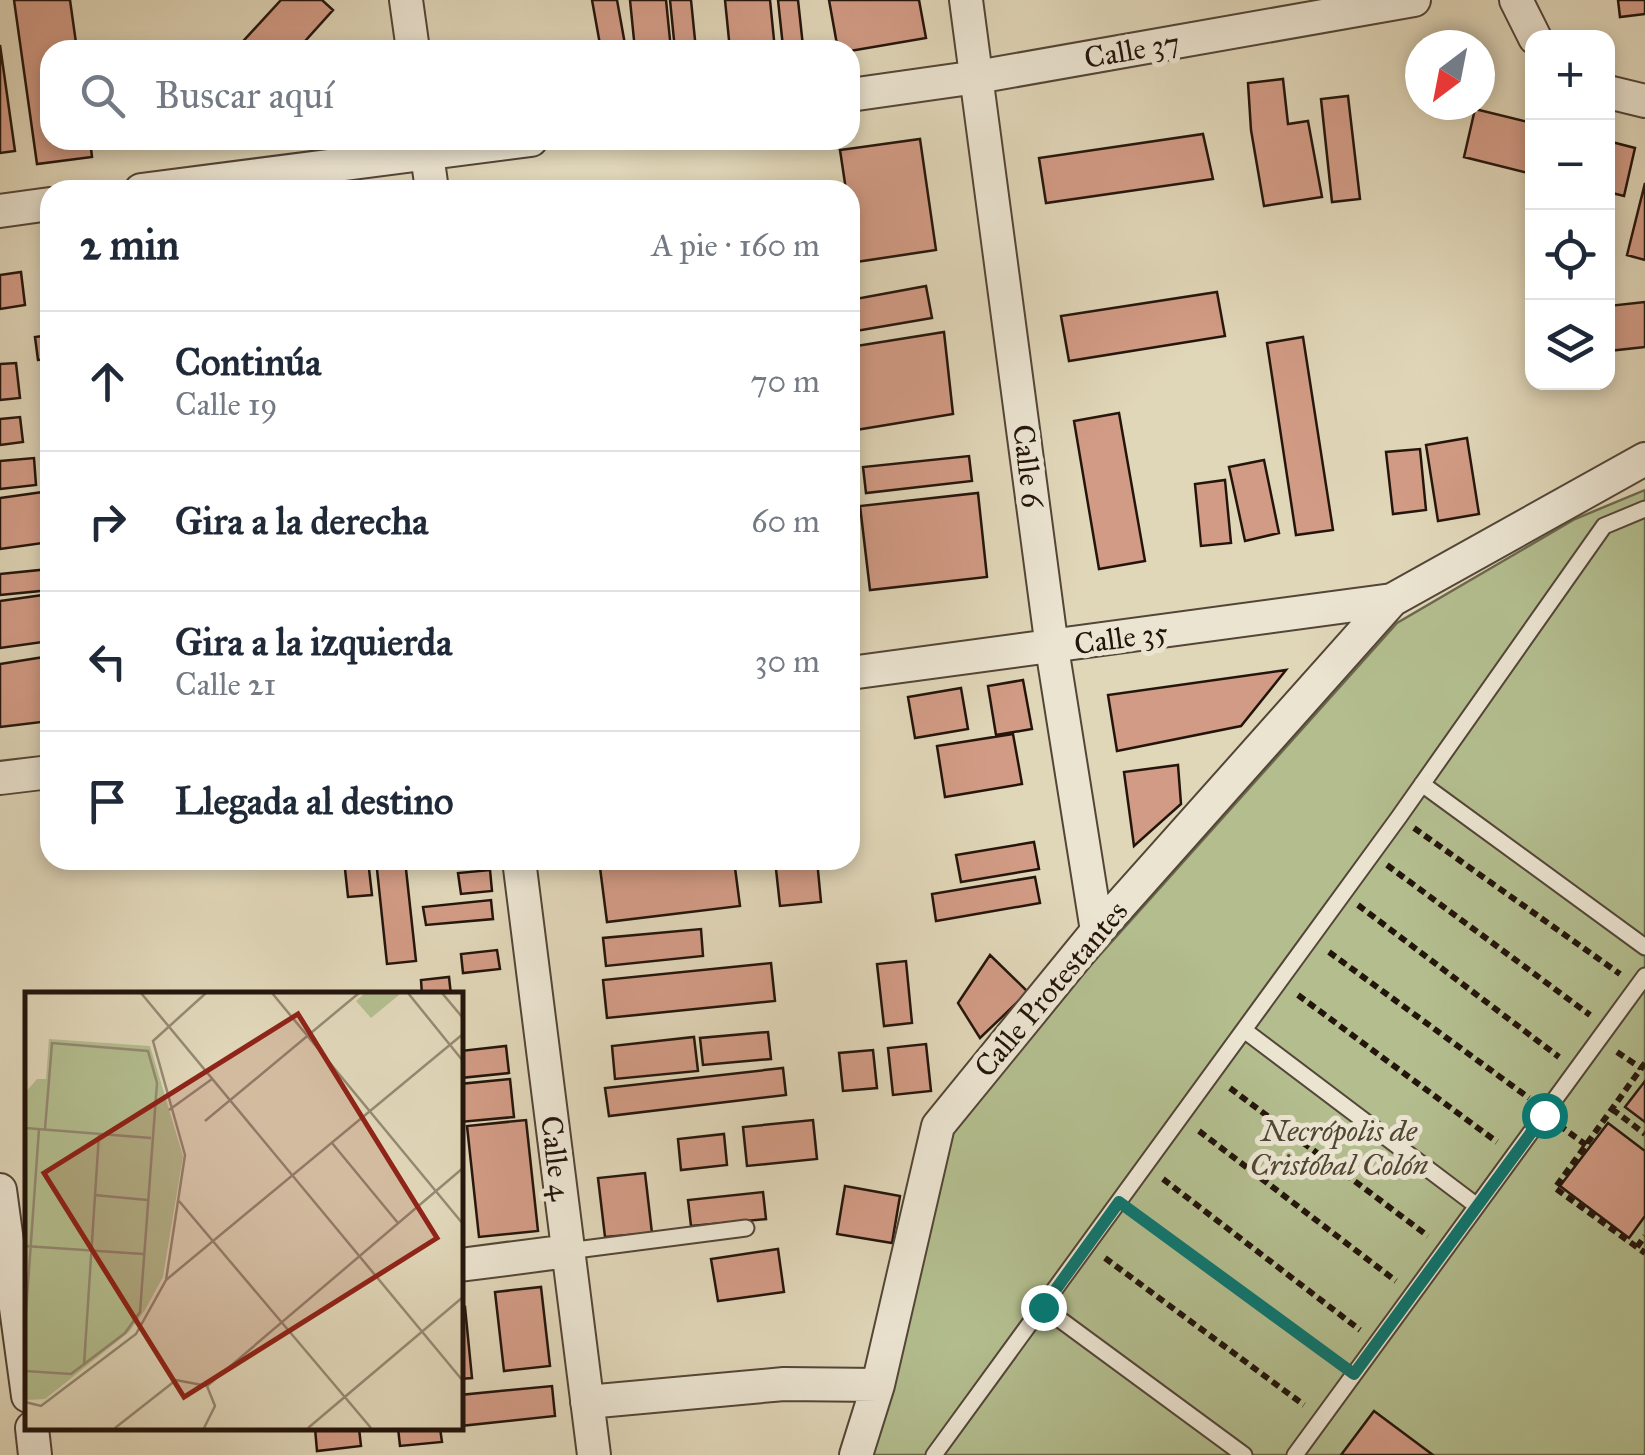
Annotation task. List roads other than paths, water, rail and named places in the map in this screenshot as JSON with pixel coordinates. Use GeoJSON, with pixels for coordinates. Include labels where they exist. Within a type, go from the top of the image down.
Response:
{"type":"FeatureCollection","features":[{"type":"Feature","properties":{"kind":"street"},"geometry":{"type":"LineString","coordinates":[[406,0],[412,40]]}},
{"type":"Feature","properties":{"kind":"street","name":"Calle 6"},"geometry":{"type":"LineString","coordinates":[[966,0],[1052,648],[1097,931]]}},
{"type":"Feature","properties":{"kind":"street","name":"Calle 37"},"geometry":{"type":"LineString","coordinates":[[860,94],[977,77],[1414,0]]}},
{"type":"Feature","properties":{"kind":"street"},"geometry":{"type":"LineString","coordinates":[[1516,0],[1532,30]]}},
{"type":"Feature","properties":{"kind":"street"},"geometry":{"type":"LineString","coordinates":[[1615,94],[1645,100]]}},
{"type":"Feature","properties":{"kind":"street"},"geometry":{"type":"LineString","coordinates":[[207,180],[406,150]]}},
{"type":"Feature","properties":{"kind":"street"},"geometry":{"type":"LineString","coordinates":[[426,150],[431,180]]}},
{"type":"Feature","properties":{"kind":"street"},"geometry":{"type":"LineString","coordinates":[[0,211],[40,205]]}},
{"type":"Feature","properties":{"kind":"street"},"geometry":{"type":"LineString","coordinates":[[1392,600],[1645,459]]}},
{"type":"Feature","properties":{"kind":"street","name":"Calle 35"},"geometry":{"type":"LineString","coordinates":[[860,672],[1392,600]]}},
{"type":"Feature","properties":{"kind":"street","name":"Calle Protestantes"},"geometry":{"type":"LineString","coordinates":[[856,1455],[878,1385],[938,1126],[1097,931],[1392,600]]}},
{"type":"Feature","properties":{"kind":"street"},"geometry":{"type":"LineString","coordinates":[[0,778],[40,773]]}},
{"type":"Feature","properties":{"kind":"street","name":"Calle 4"},"geometry":{"type":"LineString","coordinates":[[520,870],[594,1455]]}},
{"type":"Feature","properties":{"kind":"street"},"geometry":{"type":"LineString","coordinates":[[0,1190],[25,1379]]}},
{"type":"Feature","properties":{"kind":"street"},"geometry":{"type":"LineString","coordinates":[[462,1265],[568,1251]]}},
{"type":"Feature","properties":{"kind":"street"},"geometry":{"type":"LineString","coordinates":[[587,1402],[784,1384],[878,1385]]}},
{"type":"Feature","properties":{"kind":"street"},"geometry":{"type":"LineString","coordinates":[[32,1430],[36,1455]]}},
{"type":"Feature","properties":{"kind":"lane"},"geometry":{"type":"LineString","coordinates":[[934,1455],[1399,817],[1604,526],[1645,509]]}},
{"type":"Feature","properties":{"kind":"lane"},"geometry":{"type":"LineString","coordinates":[[1422,784],[1645,948]]}},
{"type":"Feature","properties":{"kind":"lane"},"geometry":{"type":"LineString","coordinates":[[1295,1455],[1641,981]]}},
{"type":"Feature","properties":{"kind":"lane"},"geometry":{"type":"LineString","coordinates":[[1244,1030],[1477,1206]]}},
{"type":"Feature","properties":{"kind":"lane"},"geometry":{"type":"LineString","coordinates":[[568,1251],[746,1228]]}},
{"type":"Feature","properties":{"kind":"lane"},"geometry":{"type":"LineString","coordinates":[[1043,1307],[1244,1455]]}},
{"type":"Feature","properties":{"kind":"park label","name":"Necrópolis de Cristóbal Colón"},"geometry":{"type":"Point","coordinates":[1339,1148]}}]}
